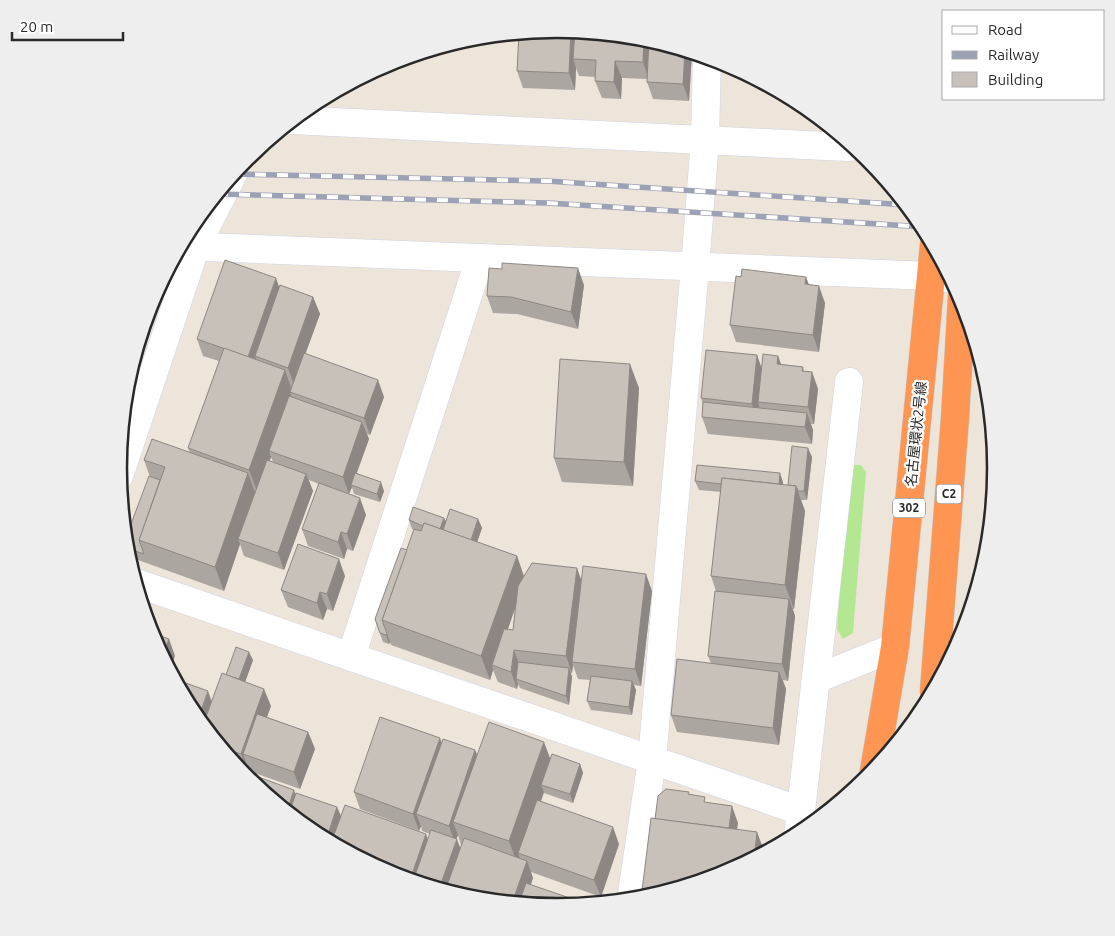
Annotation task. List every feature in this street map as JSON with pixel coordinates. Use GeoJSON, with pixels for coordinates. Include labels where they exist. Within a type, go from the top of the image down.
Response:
{"type":"FeatureCollection","features":[{"type":"Feature","properties":{"kind":"highway","name":"名古屋環状2号線"},"geometry":{"type":"LineString","coordinates":[[876,757],[895,647],[942,277]]}},
{"type":"Feature","properties":{"kind":"highway","name":"C2"},"geometry":{"type":"LineString","coordinates":[[935,673],[961,319]]}},
{"type":"Feature","properties":{"kind":"street"},"geometry":{"type":"LineString","coordinates":[[632,892],[652,760],[695,267],[704,140],[707,64]]}},
{"type":"Feature","properties":{"kind":"street"},"geometry":{"type":"LineString","coordinates":[[303,121],[844,147]]}},
{"type":"Feature","properties":{"kind":"street"},"geometry":{"type":"LineString","coordinates":[[189,246],[942,277]]}},
{"type":"Feature","properties":{"kind":"street"},"geometry":{"type":"LineString","coordinates":[[128,447],[187,250]]}},
{"type":"Feature","properties":{"kind":"street"},"geometry":{"type":"LineString","coordinates":[[351,657],[480,258]]}},
{"type":"Feature","properties":{"kind":"street"},"geometry":{"type":"LineString","coordinates":[[144,586],[652,760],[800,823],[849,382]]}},
{"type":"Feature","properties":{"kind":"street"},"geometry":{"type":"LineString","coordinates":[[816,679],[895,647]]}},
{"type":"Feature","properties":{"kind":"green space"},"geometry":{"type":"Polygon","coordinates":[[[853,465],[861,465],[866,472],[853,633],[843,639],[837,629],[849,470],[853,465]]]}},
{"type":"Feature","properties":{"kind":"building"},"geometry":{"type":"Polygon","coordinates":[[[571,38],[569,73],[517,71],[519,39],[571,38]]]}},
{"type":"Feature","properties":{"kind":"building"},"geometry":{"type":"Polygon","coordinates":[[[574,38],[614,41],[644,47],[643,62],[615,61],[614,82],[595,81],[596,60],[573,59],[574,38]]]}},
{"type":"Feature","properties":{"kind":"building"},"geometry":{"type":"Polygon","coordinates":[[[649,48],[685,57],[683,84],[647,82],[649,48]]]}},
{"type":"Feature","properties":{"kind":"building"},"geometry":{"type":"Polygon","coordinates":[[[225,260],[276,278],[248,357],[197,339],[225,260]]]}},
{"type":"Feature","properties":{"kind":"building"},"geometry":{"type":"Polygon","coordinates":[[[502,263],[578,268],[571,312],[511,297],[487,296],[489,268],[502,269],[502,263]]]}},
{"type":"Feature","properties":{"kind":"building"},"geometry":{"type":"Polygon","coordinates":[[[742,269],[806,277],[805,284],[819,286],[813,335],[730,325],[736,276],[741,277],[742,269]]]}},
{"type":"Feature","properties":{"kind":"building"},"geometry":{"type":"Polygon","coordinates":[[[280,285],[313,297],[288,368],[255,356],[280,285]]]}},
{"type":"Feature","properties":{"kind":"building"},"geometry":{"type":"Polygon","coordinates":[[[224,348],[285,370],[249,470],[188,448],[224,348]]]}},
{"type":"Feature","properties":{"kind":"building"},"geometry":{"type":"Polygon","coordinates":[[[706,350],[757,355],[752,404],[701,398],[706,350]]]}},
{"type":"Feature","properties":{"kind":"building"},"geometry":{"type":"Polygon","coordinates":[[[304,353],[378,380],[364,418],[290,392],[304,353]]]}},
{"type":"Feature","properties":{"kind":"building"},"geometry":{"type":"Polygon","coordinates":[[[763,354],[778,356],[777,364],[803,367],[802,371],[812,372],[808,407],[758,402],[763,354]]]}},
{"type":"Feature","properties":{"kind":"building"},"geometry":{"type":"Polygon","coordinates":[[[560,359],[630,364],[624,462],[554,458],[560,359]]]}},
{"type":"Feature","properties":{"kind":"building"},"geometry":{"type":"Polygon","coordinates":[[[289,396],[362,422],[343,477],[269,451],[289,396]]]}},
{"type":"Feature","properties":{"kind":"building"},"geometry":{"type":"Polygon","coordinates":[[[703,402],[807,413],[805,427],[702,417],[703,402]]]}},
{"type":"Feature","properties":{"kind":"building"},"geometry":{"type":"Polygon","coordinates":[[[152,439],[248,473],[215,567],[139,540],[165,467],[144,460],[152,439]]]}},
{"type":"Feature","properties":{"kind":"building"},"geometry":{"type":"Polygon","coordinates":[[[792,446],[808,448],[804,491],[798,491],[796,486],[788,485],[792,446]]]}},
{"type":"Feature","properties":{"kind":"building"},"geometry":{"type":"Polygon","coordinates":[[[267,460],[306,474],[278,553],[238,539],[267,460]]]}},
{"type":"Feature","properties":{"kind":"building"},"geometry":{"type":"Polygon","coordinates":[[[697,465],[780,473],[779,484],[722,478],[721,484],[695,481],[697,465]]]}},
{"type":"Feature","properties":{"kind":"building"},"geometry":{"type":"Polygon","coordinates":[[[355,473],[381,482],[377,494],[351,485],[355,473]]]}},
{"type":"Feature","properties":{"kind":"building"},"geometry":{"type":"Polygon","coordinates":[[[149,476],[160,480],[139,540],[144,554],[135,551],[131,524],[149,476]]]}},
{"type":"Feature","properties":{"kind":"building"},"geometry":{"type":"Polygon","coordinates":[[[722,478],[796,486],[785,585],[711,576],[722,478]]]}},
{"type":"Feature","properties":{"kind":"building"},"geometry":{"type":"Polygon","coordinates":[[[319,483],[360,498],[347,534],[341,532],[338,542],[302,529],[319,483]]]}},
{"type":"Feature","properties":{"kind":"building"},"geometry":{"type":"Polygon","coordinates":[[[413,507],[444,518],[440,529],[424,523],[423,526],[409,520],[413,507]]]}},
{"type":"Feature","properties":{"kind":"building"},"geometry":{"type":"Polygon","coordinates":[[[450,509],[478,519],[471,540],[443,530],[450,509]]]}},
{"type":"Feature","properties":{"kind":"building"},"geometry":{"type":"Polygon","coordinates":[[[424,523],[517,556],[481,656],[382,620],[414,529],[421,531],[424,523]]]}},
{"type":"Feature","properties":{"kind":"building"},"geometry":{"type":"Polygon","coordinates":[[[298,544],[339,559],[327,594],[320,592],[317,603],[281,590],[298,544]]]}},
{"type":"Feature","properties":{"kind":"building"},"geometry":{"type":"Polygon","coordinates":[[[401,548],[407,550],[382,620],[386,635],[380,633],[375,619],[401,548]]]}},
{"type":"Feature","properties":{"kind":"building"},"geometry":{"type":"Polygon","coordinates":[[[532,563],[577,568],[566,656],[514,650],[511,672],[492,665],[504,629],[513,630],[518,586],[532,563]]]}},
{"type":"Feature","properties":{"kind":"building"},"geometry":{"type":"Polygon","coordinates":[[[583,566],[646,574],[635,669],[572,662],[583,566]]]}},
{"type":"Feature","properties":{"kind":"building"},"geometry":{"type":"Polygon","coordinates":[[[715,591],[789,599],[782,664],[708,656],[715,591]]]}},
{"type":"Feature","properties":{"kind":"building"},"geometry":{"type":"Polygon","coordinates":[[[161,636],[169,639],[166,646],[161,636]]]}},
{"type":"Feature","properties":{"kind":"building"},"geometry":{"type":"Polygon","coordinates":[[[236,647],[249,652],[239,679],[226,675],[236,647]]]}},
{"type":"Feature","properties":{"kind":"building"},"geometry":{"type":"Polygon","coordinates":[[[677,659],[779,672],[773,728],[671,715],[677,659]]]}},
{"type":"Feature","properties":{"kind":"building"},"geometry":{"type":"Polygon","coordinates":[[[518,662],[569,668],[566,696],[516,679],[518,662]]]}},
{"type":"Feature","properties":{"kind":"building"},"geometry":{"type":"Polygon","coordinates":[[[222,673],[264,689],[241,754],[233,751],[206,716],[222,673]]]}},
{"type":"Feature","properties":{"kind":"building"},"geometry":{"type":"Polygon","coordinates":[[[591,676],[632,681],[629,707],[587,701],[591,676]]]}},
{"type":"Feature","properties":{"kind":"building"},"geometry":{"type":"Polygon","coordinates":[[[185,683],[208,691],[202,709],[185,683]]]}},
{"type":"Feature","properties":{"kind":"building"},"geometry":{"type":"Polygon","coordinates":[[[257,714],[308,732],[294,772],[243,754],[257,714]]]}},
{"type":"Feature","properties":{"kind":"building"},"geometry":{"type":"Polygon","coordinates":[[[380,717],[440,738],[413,814],[354,792],[380,717]]]}},
{"type":"Feature","properties":{"kind":"building"},"geometry":{"type":"Polygon","coordinates":[[[489,722],[544,742],[509,841],[453,822],[489,722]]]}},
{"type":"Feature","properties":{"kind":"building"},"geometry":{"type":"Polygon","coordinates":[[[443,739],[475,750],[449,826],[416,814],[443,739]]]}},
{"type":"Feature","properties":{"kind":"building"},"geometry":{"type":"Polygon","coordinates":[[[552,754],[580,764],[570,794],[541,785],[552,754]]]}},
{"type":"Feature","properties":{"kind":"building"},"geometry":{"type":"Polygon","coordinates":[[[258,777],[294,790],[289,805],[258,777]]]}},
{"type":"Feature","properties":{"kind":"building"},"geometry":{"type":"Polygon","coordinates":[[[666,789],[689,792],[688,794],[705,797],[704,802],[732,806],[729,828],[655,819],[658,796],[666,789]]]}},
{"type":"Feature","properties":{"kind":"building"},"geometry":{"type":"Polygon","coordinates":[[[296,793],[337,807],[328,833],[291,807],[296,793]]]}},
{"type":"Feature","properties":{"kind":"building"},"geometry":{"type":"Polygon","coordinates":[[[537,800],[613,827],[594,880],[518,853],[537,800]]]}},
{"type":"Feature","properties":{"kind":"building"},"geometry":{"type":"Polygon","coordinates":[[[345,805],[426,834],[412,873],[367,854],[334,836],[345,805]]]}},
{"type":"Feature","properties":{"kind":"building"},"geometry":{"type":"Polygon","coordinates":[[[651,818],[757,832],[755,850],[748,854],[696,876],[642,890],[651,818]]]}},
{"type":"Feature","properties":{"kind":"building"},"geometry":{"type":"Polygon","coordinates":[[[431,830],[457,839],[441,883],[415,875],[431,830]]]}},
{"type":"Feature","properties":{"kind":"building"},"geometry":{"type":"Polygon","coordinates":[[[464,838],[527,861],[514,896],[447,884],[464,838]]]}},
{"type":"Feature","properties":{"kind":"building"},"geometry":{"type":"Polygon","coordinates":[[[526,883],[570,898],[529,898],[521,897],[526,883]]]}},
{"type":"Feature","properties":{"kind":"railway"},"geometry":{"type":"LineString","coordinates":[[243,174],[547,181],[898,204]]}},
{"type":"Feature","properties":{"kind":"railway"},"geometry":{"type":"LineString","coordinates":[[226,194],[548,203],[913,226]]}}]}
